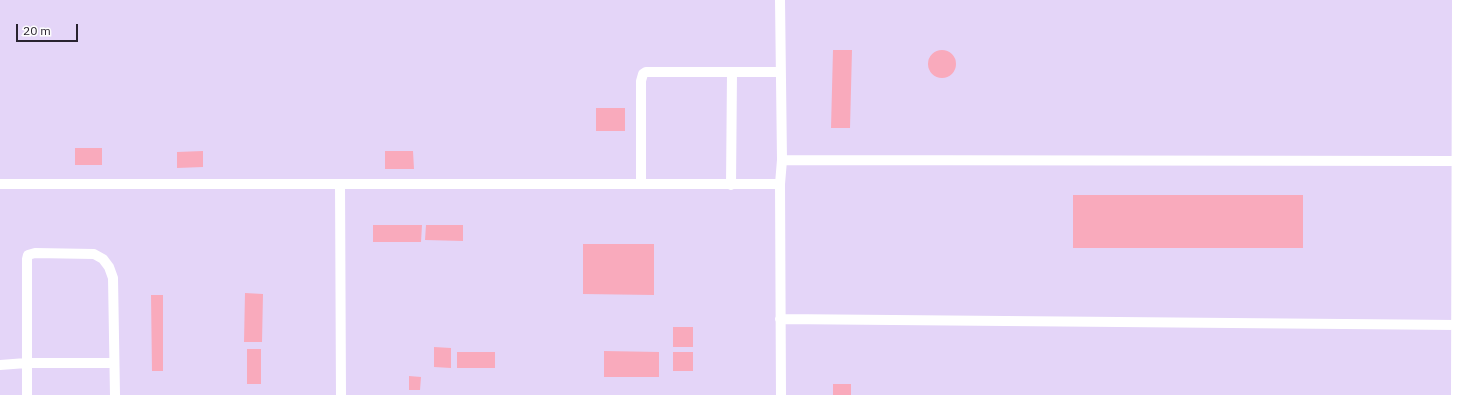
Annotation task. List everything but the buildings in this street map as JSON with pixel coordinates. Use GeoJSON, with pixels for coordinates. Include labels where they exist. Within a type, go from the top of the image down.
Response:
{"type":"FeatureCollection","features":[{"type":"Feature","properties":{"kind":"lane"},"geometry":{"type":"LineString","coordinates":[[780,0],[782,160],[780,184],[780,395]]}},
{"type":"Feature","properties":{"kind":"lane"},"geometry":{"type":"LineString","coordinates":[[1456,395],[1457,0]]}},
{"type":"Feature","properties":{"kind":"lane"},"geometry":{"type":"LineString","coordinates":[[641,184],[641,81],[643,74],[646,72],[780,72]]}},
{"type":"Feature","properties":{"kind":"lane"},"geometry":{"type":"LineString","coordinates":[[731,185],[732,73]]}},
{"type":"Feature","properties":{"kind":"lane"},"geometry":{"type":"LineString","coordinates":[[782,160],[1456,161]]}},
{"type":"Feature","properties":{"kind":"lane"},"geometry":{"type":"LineString","coordinates":[[0,184],[780,184]]}},
{"type":"Feature","properties":{"kind":"lane"},"geometry":{"type":"LineString","coordinates":[[340,184],[341,395]]}},
{"type":"Feature","properties":{"kind":"lane"},"geometry":{"type":"LineString","coordinates":[[27,395],[27,259],[28,255],[35,253],[94,254],[103,259],[109,267],[113,278],[115,395]]}},
{"type":"Feature","properties":{"kind":"lane"},"geometry":{"type":"LineString","coordinates":[[780,319],[1457,325]]}},
{"type":"Feature","properties":{"kind":"lane"},"geometry":{"type":"LineString","coordinates":[[0,365],[26,363],[114,363]]}}]}
